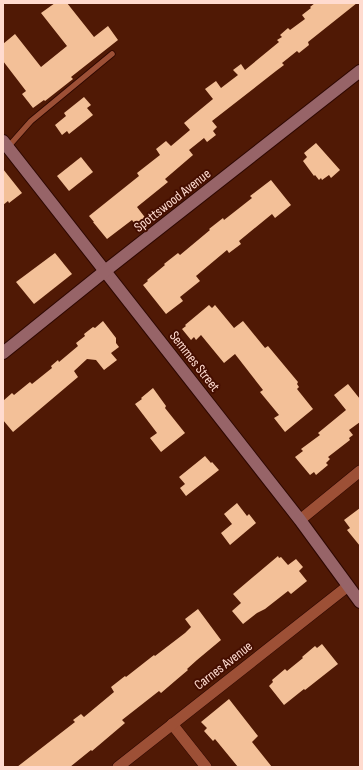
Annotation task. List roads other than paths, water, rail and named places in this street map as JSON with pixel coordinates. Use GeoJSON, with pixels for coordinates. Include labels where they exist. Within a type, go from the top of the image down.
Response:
{"type":"FeatureCollection","features":[{"type":"Feature","properties":{"kind":"main road","name":"Spottswood Avenue"},"geometry":{"type":"LineString","coordinates":[[3,353],[360,71]]}},
{"type":"Feature","properties":{"kind":"main road","name":"Semmes Street"},"geometry":{"type":"LineString","coordinates":[[5,147],[105,271],[300,520],[360,602]]}},
{"type":"Feature","properties":{"kind":"street"},"geometry":{"type":"LineString","coordinates":[[300,520],[360,471]]}},
{"type":"Feature","properties":{"kind":"street","name":"Carnes Avenue"},"geometry":{"type":"LineString","coordinates":[[118,767],[348,586]]}},
{"type":"Feature","properties":{"kind":"street"},"geometry":{"type":"LineString","coordinates":[[172,724],[206,767]]}},
{"type":"Feature","properties":{"kind":"lane"},"geometry":{"type":"LineString","coordinates":[[5,147],[31,121],[112,54]]}}]}
